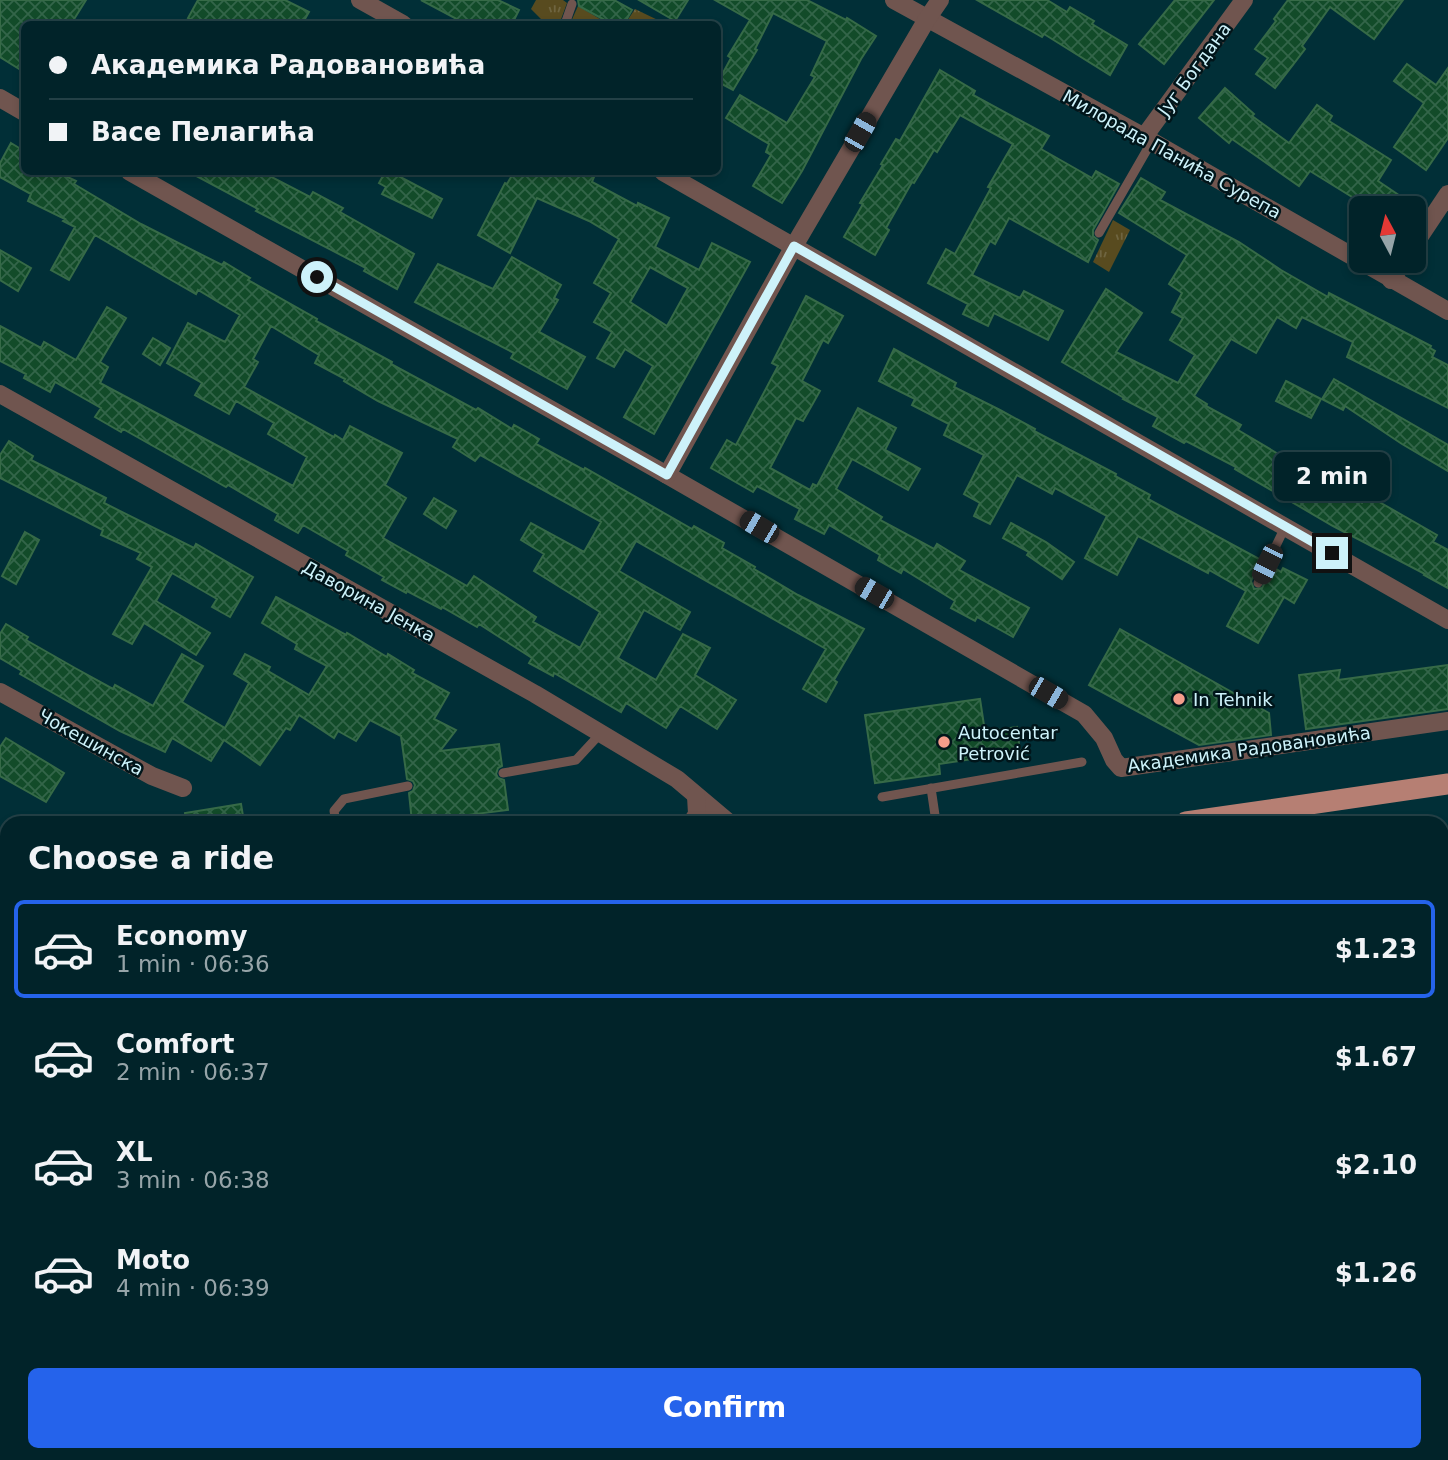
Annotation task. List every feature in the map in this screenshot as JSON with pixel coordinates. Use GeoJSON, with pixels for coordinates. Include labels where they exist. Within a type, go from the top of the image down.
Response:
{"type":"FeatureCollection","features":[{"type":"Feature","properties":{"kind":"main road"},"geometry":{"type":"LineString","coordinates":[[1227,816],[1448,784]]}},
{"type":"Feature","properties":{"kind":"street"},"geometry":{"type":"LineString","coordinates":[[360,0],[397,21]]}},
{"type":"Feature","properties":{"kind":"street","name":"Милорада Панића Сурепа"},"geometry":{"type":"LineString","coordinates":[[894,0],[1148,139],[1448,311]]}},
{"type":"Feature","properties":{"kind":"street"},"geometry":{"type":"LineString","coordinates":[[667,475],[794,246],[940,0]]}},
{"type":"Feature","properties":{"kind":"street","name":"Југ Богдана"},"geometry":{"type":"LineString","coordinates":[[1148,139],[1244,0]]}},
{"type":"Feature","properties":{"kind":"street"},"geometry":{"type":"LineString","coordinates":[[0,98],[21,110]]}},
{"type":"Feature","properties":{"kind":"street","name":"Академика Радовановића"},"geometry":{"type":"LineString","coordinates":[[135,175],[1084,714],[1104,738],[1114,760],[1121,768],[1448,721]]}},
{"type":"Feature","properties":{"kind":"street"},"geometry":{"type":"LineString","coordinates":[[668,175],[1448,620]]}},
{"type":"Feature","properties":{"kind":"street"},"geometry":{"type":"LineString","coordinates":[[1426,227],[1448,194]]}},
{"type":"Feature","properties":{"kind":"street"},"geometry":{"type":"LineString","coordinates":[[1391,280],[1396,273]]}},
{"type":"Feature","properties":{"kind":"street","name":"Даворина Јенка"},"geometry":{"type":"LineString","coordinates":[[0,394],[601,733],[677,779],[699,811]]}},
{"type":"Feature","properties":{"kind":"street","name":"Чокешинска"},"geometry":{"type":"LineString","coordinates":[[0,692],[152,776],[183,788]]}},
{"type":"Feature","properties":{"kind":"lane"},"geometry":{"type":"LineString","coordinates":[[566,21],[572,4]]}},
{"type":"Feature","properties":{"kind":"lane"},"geometry":{"type":"LineString","coordinates":[[1099,233],[1148,139]]}},
{"type":"Feature","properties":{"kind":"lane"},"geometry":{"type":"LineString","coordinates":[[1258,583],[1286,527]]}},
{"type":"Feature","properties":{"kind":"lane"},"geometry":{"type":"LineString","coordinates":[[503,773],[576,760],[601,733]]}},
{"type":"Feature","properties":{"kind":"lane"},"geometry":{"type":"LineString","coordinates":[[882,797],[1082,762]]}},
{"type":"Feature","properties":{"kind":"lane"},"geometry":{"type":"LineString","coordinates":[[335,816],[334,811],[344,799],[408,786]]}},
{"type":"Feature","properties":{"kind":"lane"},"geometry":{"type":"LineString","coordinates":[[931,788],[935,816]]}},
{"type":"Feature","properties":{"kind":"green space"},"geometry":{"type":"Polygon","coordinates":[[[536,0],[563,0],[567,3],[560,21],[543,21],[531,9],[536,0]]]}},
{"type":"Feature","properties":{"kind":"green space"},"geometry":{"type":"Polygon","coordinates":[[[578,6],[603,21],[571,21],[578,6]]]}},
{"type":"Feature","properties":{"kind":"green space"},"geometry":{"type":"Polygon","coordinates":[[[635,9],[660,21],[627,21],[635,9]]]}},
{"type":"Feature","properties":{"kind":"green space"},"geometry":{"type":"Polygon","coordinates":[[[1113,220],[1130,230],[1109,272],[1093,262],[1113,220]]]}},
{"type":"Feature","properties":{"kind":"building"},"geometry":{"type":"Polygon","coordinates":[[[0,0],[86,0],[73,21],[21,21],[21,70],[0,57],[0,0]]]}},
{"type":"Feature","properties":{"kind":"building"},"geometry":{"type":"Polygon","coordinates":[[[198,0],[285,0],[309,12],[304,21],[194,21],[188,18],[198,0]]]}},
{"type":"Feature","properties":{"kind":"building"},"geometry":{"type":"Polygon","coordinates":[[[421,0],[498,0],[519,10],[514,21],[460,21],[421,0]]]}},
{"type":"Feature","properties":{"kind":"building"},"geometry":{"type":"Polygon","coordinates":[[[578,0],[614,0],[632,10],[626,21],[606,21],[579,6],[578,0]]]}},
{"type":"Feature","properties":{"kind":"building"},"geometry":{"type":"Polygon","coordinates":[[[639,0],[688,0],[675,21],[639,0]]]}},
{"type":"Feature","properties":{"kind":"building"},"geometry":{"type":"Polygon","coordinates":[[[715,0],[807,0],[846,20],[847,18],[876,36],[782,203],[753,186],[771,155],[766,152],[769,144],[726,118],[740,95],[787,123],[815,77],[811,75],[827,41],[773,13],[755,49],[757,50],[733,90],[721,84],[721,76],[731,58],[728,56],[750,20],[715,0]]]}},
{"type":"Feature","properties":{"kind":"building"},"geometry":{"type":"Polygon","coordinates":[[[977,0],[1047,0],[1067,12],[1070,7],[1127,45],[1110,75],[1044,34],[1042,37],[977,0]]]}},
{"type":"Feature","properties":{"kind":"building"},"geometry":{"type":"Polygon","coordinates":[[[1175,0],[1214,0],[1164,64],[1139,44],[1175,0]]]}},
{"type":"Feature","properties":{"kind":"building"},"geometry":{"type":"Polygon","coordinates":[[[1288,0],[1403,0],[1374,39],[1330,7],[1302,46],[1305,49],[1275,88],[1256,74],[1268,58],[1255,49],[1288,0]]]}},
{"type":"Feature","properties":{"kind":"building"},"geometry":{"type":"Polygon","coordinates":[[[1407,64],[1436,85],[1448,68],[1448,138],[1426,170],[1394,147],[1424,103],[1394,81],[1407,64]]]}},
{"type":"Feature","properties":{"kind":"building"},"geometry":{"type":"Polygon","coordinates":[[[940,70],[975,91],[973,95],[1049,136],[1041,149],[1092,178],[1096,171],[1119,184],[1093,230],[1093,236],[1098,240],[1088,262],[1009,218],[995,244],[990,241],[972,275],[1020,298],[1024,291],[1063,311],[1048,340],[994,313],[988,326],[963,314],[968,304],[928,283],[946,249],[955,254],[1013,144],[960,115],[937,152],[934,150],[914,183],[912,182],[886,228],[889,230],[875,255],[844,237],[863,204],[860,203],[883,165],[881,164],[896,139],[900,141],[940,70]]]}},
{"type":"Feature","properties":{"kind":"building"},"geometry":{"type":"Polygon","coordinates":[[[1225,88],[1254,114],[1252,116],[1289,143],[1317,105],[1332,116],[1329,121],[1391,160],[1378,181],[1400,196],[1351,196],[1310,171],[1299,186],[1232,139],[1229,143],[1199,118],[1225,88]]]}},
{"type":"Feature","properties":{"kind":"building"},"geometry":{"type":"Polygon","coordinates":[[[11,143],[21,149],[21,175],[63,175],[76,181],[74,184],[141,224],[222,265],[224,262],[250,278],[248,280],[392,362],[391,364],[476,410],[478,408],[512,429],[514,425],[539,439],[536,444],[584,470],[585,468],[692,529],[694,526],[724,543],[722,548],[755,567],[754,569],[864,629],[834,680],[837,682],[826,702],[803,689],[826,649],[636,541],[619,571],[690,612],[680,630],[644,610],[618,658],[656,680],[683,634],[710,648],[695,675],[736,700],[717,729],[680,706],[666,728],[626,703],[621,712],[554,673],[553,676],[529,663],[532,658],[479,624],[477,627],[442,607],[441,609],[382,580],[384,577],[346,555],[348,551],[303,525],[298,533],[275,520],[278,514],[228,485],[226,487],[123,429],[121,432],[95,417],[101,408],[55,382],[50,392],[24,378],[26,374],[0,361],[0,326],[41,348],[44,342],[76,360],[107,307],[126,318],[100,362],[108,367],[100,383],[293,486],[307,457],[268,434],[274,423],[236,401],[229,414],[195,395],[202,383],[167,363],[188,323],[225,342],[240,315],[198,290],[196,294],[95,235],[69,280],[51,270],[75,227],[63,221],[65,219],[28,201],[31,194],[0,177],[0,163],[11,143]],[[271,326],[253,359],[258,362],[244,387],[334,437],[335,435],[343,440],[350,426],[402,453],[385,485],[406,498],[383,538],[467,586],[474,576],[536,617],[533,622],[580,648],[600,612],[534,571],[544,554],[521,540],[531,523],[584,552],[601,522],[480,455],[475,461],[453,447],[458,439],[378,401],[315,363],[319,355],[271,326]]]}},
{"type":"Feature","properties":{"kind":"building"},"geometry":{"type":"Polygon","coordinates":[[[195,175],[268,175],[310,197],[313,192],[343,208],[340,212],[414,254],[397,289],[364,271],[366,268],[256,211],[258,209],[195,175]]]}},
{"type":"Feature","properties":{"kind":"building"},"geometry":{"type":"Polygon","coordinates":[[[383,175],[397,175],[442,199],[432,218],[382,194],[386,187],[379,183],[383,175]]]}},
{"type":"Feature","properties":{"kind":"building"},"geometry":{"type":"Polygon","coordinates":[[[512,175],[595,175],[592,182],[637,206],[638,203],[669,218],[655,247],[699,270],[712,243],[750,262],[654,434],[624,417],[653,366],[625,349],[614,367],[597,358],[612,332],[594,322],[611,293],[594,283],[619,239],[589,221],[537,198],[510,253],[478,235],[505,183],[507,184],[512,175]],[[650,267],[630,302],[667,326],[688,288],[650,267]]]}},
{"type":"Feature","properties":{"kind":"building"},"geometry":{"type":"Polygon","coordinates":[[[1141,178],[1165,192],[1160,200],[1239,242],[1328,297],[1329,293],[1431,346],[1435,351],[1432,357],[1448,365],[1448,408],[1347,357],[1353,342],[1302,317],[1296,328],[1277,317],[1256,353],[1231,339],[1194,396],[1207,404],[1206,406],[1241,425],[1238,430],[1285,458],[1288,452],[1321,470],[1317,476],[1362,503],[1367,495],[1437,535],[1433,542],[1448,550],[1448,588],[1333,526],[1235,469],[1236,467],[1153,426],[1158,417],[1062,362],[1106,289],[1142,313],[1116,352],[1178,383],[1195,355],[1170,340],[1183,318],[1172,312],[1182,293],[1169,284],[1187,255],[1119,213],[1141,178]]]}},
{"type":"Feature","properties":{"kind":"building"},"geometry":{"type":"Polygon","coordinates":[[[0,250],[31,268],[18,291],[0,280],[0,250]]]}},
{"type":"Feature","properties":{"kind":"building"},"geometry":{"type":"Polygon","coordinates":[[[512,257],[561,285],[554,298],[558,300],[539,332],[585,357],[567,389],[511,358],[514,353],[415,302],[438,264],[493,289],[512,257]]]}},
{"type":"Feature","properties":{"kind":"building"},"geometry":{"type":"Polygon","coordinates":[[[806,296],[843,316],[828,343],[823,340],[802,381],[820,391],[803,421],[796,418],[770,468],[810,490],[813,484],[817,486],[858,408],[896,428],[885,450],[920,469],[908,490],[852,459],[836,489],[882,517],[880,520],[934,549],[937,544],[965,561],[959,570],[1029,608],[1013,637],[977,617],[975,621],[951,608],[955,601],[903,569],[901,573],[878,560],[880,555],[829,525],[824,534],[795,519],[800,509],[757,486],[753,492],[711,468],[727,440],[736,445],[778,366],[772,363],[806,296]]]}},
{"type":"Feature","properties":{"kind":"building"},"geometry":{"type":"Polygon","coordinates":[[[153,338],[170,348],[160,365],[143,354],[153,338]]]}},
{"type":"Feature","properties":{"kind":"building"},"geometry":{"type":"Polygon","coordinates":[[[894,349],[956,383],[954,387],[1116,474],[1115,476],[1150,495],[1148,499],[1261,560],[1251,581],[1254,589],[1262,588],[1273,567],[1281,572],[1283,568],[1307,580],[1294,603],[1284,597],[1258,643],[1227,626],[1246,591],[1138,536],[1117,575],[1085,558],[1107,516],[1055,488],[1052,494],[1017,475],[990,524],[974,516],[980,503],[964,494],[984,455],[944,435],[949,424],[912,405],[915,399],[879,381],[894,349]]]}},
{"type":"Feature","properties":{"kind":"building"},"geometry":{"type":"Polygon","coordinates":[[[1334,379],[1448,445],[1448,471],[1345,406],[1343,410],[1322,399],[1334,379]]]}},
{"type":"Feature","properties":{"kind":"building"},"geometry":{"type":"Polygon","coordinates":[[[1286,381],[1321,399],[1311,418],[1276,401],[1286,381]]]}},
{"type":"Feature","properties":{"kind":"building"},"geometry":{"type":"Polygon","coordinates":[[[9,441],[33,456],[31,460],[106,498],[104,503],[194,548],[196,544],[253,577],[230,617],[212,607],[217,599],[172,573],[156,601],[210,633],[196,655],[144,623],[132,644],[113,634],[152,567],[137,559],[141,553],[101,535],[103,530],[0,478],[0,455],[9,441]]]}},
{"type":"Feature","properties":{"kind":"building"},"geometry":{"type":"Polygon","coordinates":[[[434,498],[456,511],[446,528],[424,514],[434,498]]]}},
{"type":"Feature","properties":{"kind":"building"},"geometry":{"type":"Polygon","coordinates":[[[1011,523],[1046,542],[1074,562],[1062,579],[1027,555],[1029,552],[1003,538],[1011,523]]]}},
{"type":"Feature","properties":{"kind":"building"},"geometry":{"type":"Polygon","coordinates":[[[25,532],[39,540],[16,584],[2,576],[25,532]]]}},
{"type":"Feature","properties":{"kind":"building"},"geometry":{"type":"Polygon","coordinates":[[[276,597],[387,657],[388,654],[414,670],[412,673],[449,693],[434,719],[456,730],[440,751],[499,744],[502,766],[496,774],[504,780],[508,810],[460,816],[411,816],[409,793],[415,785],[407,779],[401,736],[370,720],[356,741],[338,731],[334,738],[299,715],[290,730],[286,728],[260,765],[224,740],[211,761],[172,738],[165,752],[120,731],[20,674],[22,671],[0,658],[0,634],[6,624],[28,637],[26,640],[75,668],[113,689],[115,685],[153,706],[182,654],[203,666],[182,702],[225,728],[249,683],[234,674],[245,654],[270,667],[268,671],[309,695],[327,666],[295,649],[297,644],[262,623],[276,597]]]}},
{"type":"Feature","properties":{"kind":"building","name":"In Tehnik"},"geometry":{"type":"Polygon","coordinates":[[[1120,629],[1269,713],[1271,735],[1199,745],[1089,685],[1120,629]]]}},
{"type":"Feature","properties":{"kind":"building"},"geometry":{"type":"Polygon","coordinates":[[[1448,665],[1448,709],[1306,729],[1299,675],[1340,670],[1338,680],[1448,665]]]}},
{"type":"Feature","properties":{"kind":"building","name":"Autocentar Petrović"},"geometry":{"type":"Polygon","coordinates":[[[980,699],[985,732],[1017,727],[1020,752],[939,764],[940,774],[875,783],[865,715],[980,699]]]}},
{"type":"Feature","properties":{"kind":"building"},"geometry":{"type":"Polygon","coordinates":[[[6,738],[64,773],[46,802],[0,776],[0,747],[6,738]]]}},
{"type":"Feature","properties":{"kind":"building"},"geometry":{"type":"Polygon","coordinates":[[[241,804],[243,816],[185,816],[185,813],[241,804]]]}},
{"type":"Feature","properties":{"kind":"place","name":"In Tehnik"},"geometry":{"type":"Point","coordinates":[1179,699]}},
{"type":"Feature","properties":{"kind":"place","name":"Autocentar Petrović"},"geometry":{"type":"Point","coordinates":[944,742]}},
{"type":"Feature","properties":{"kind":"route"},"geometry":{"type":"LineString","coordinates":[[317,277],[667,475],[794,246],[1332,553]]}}]}
